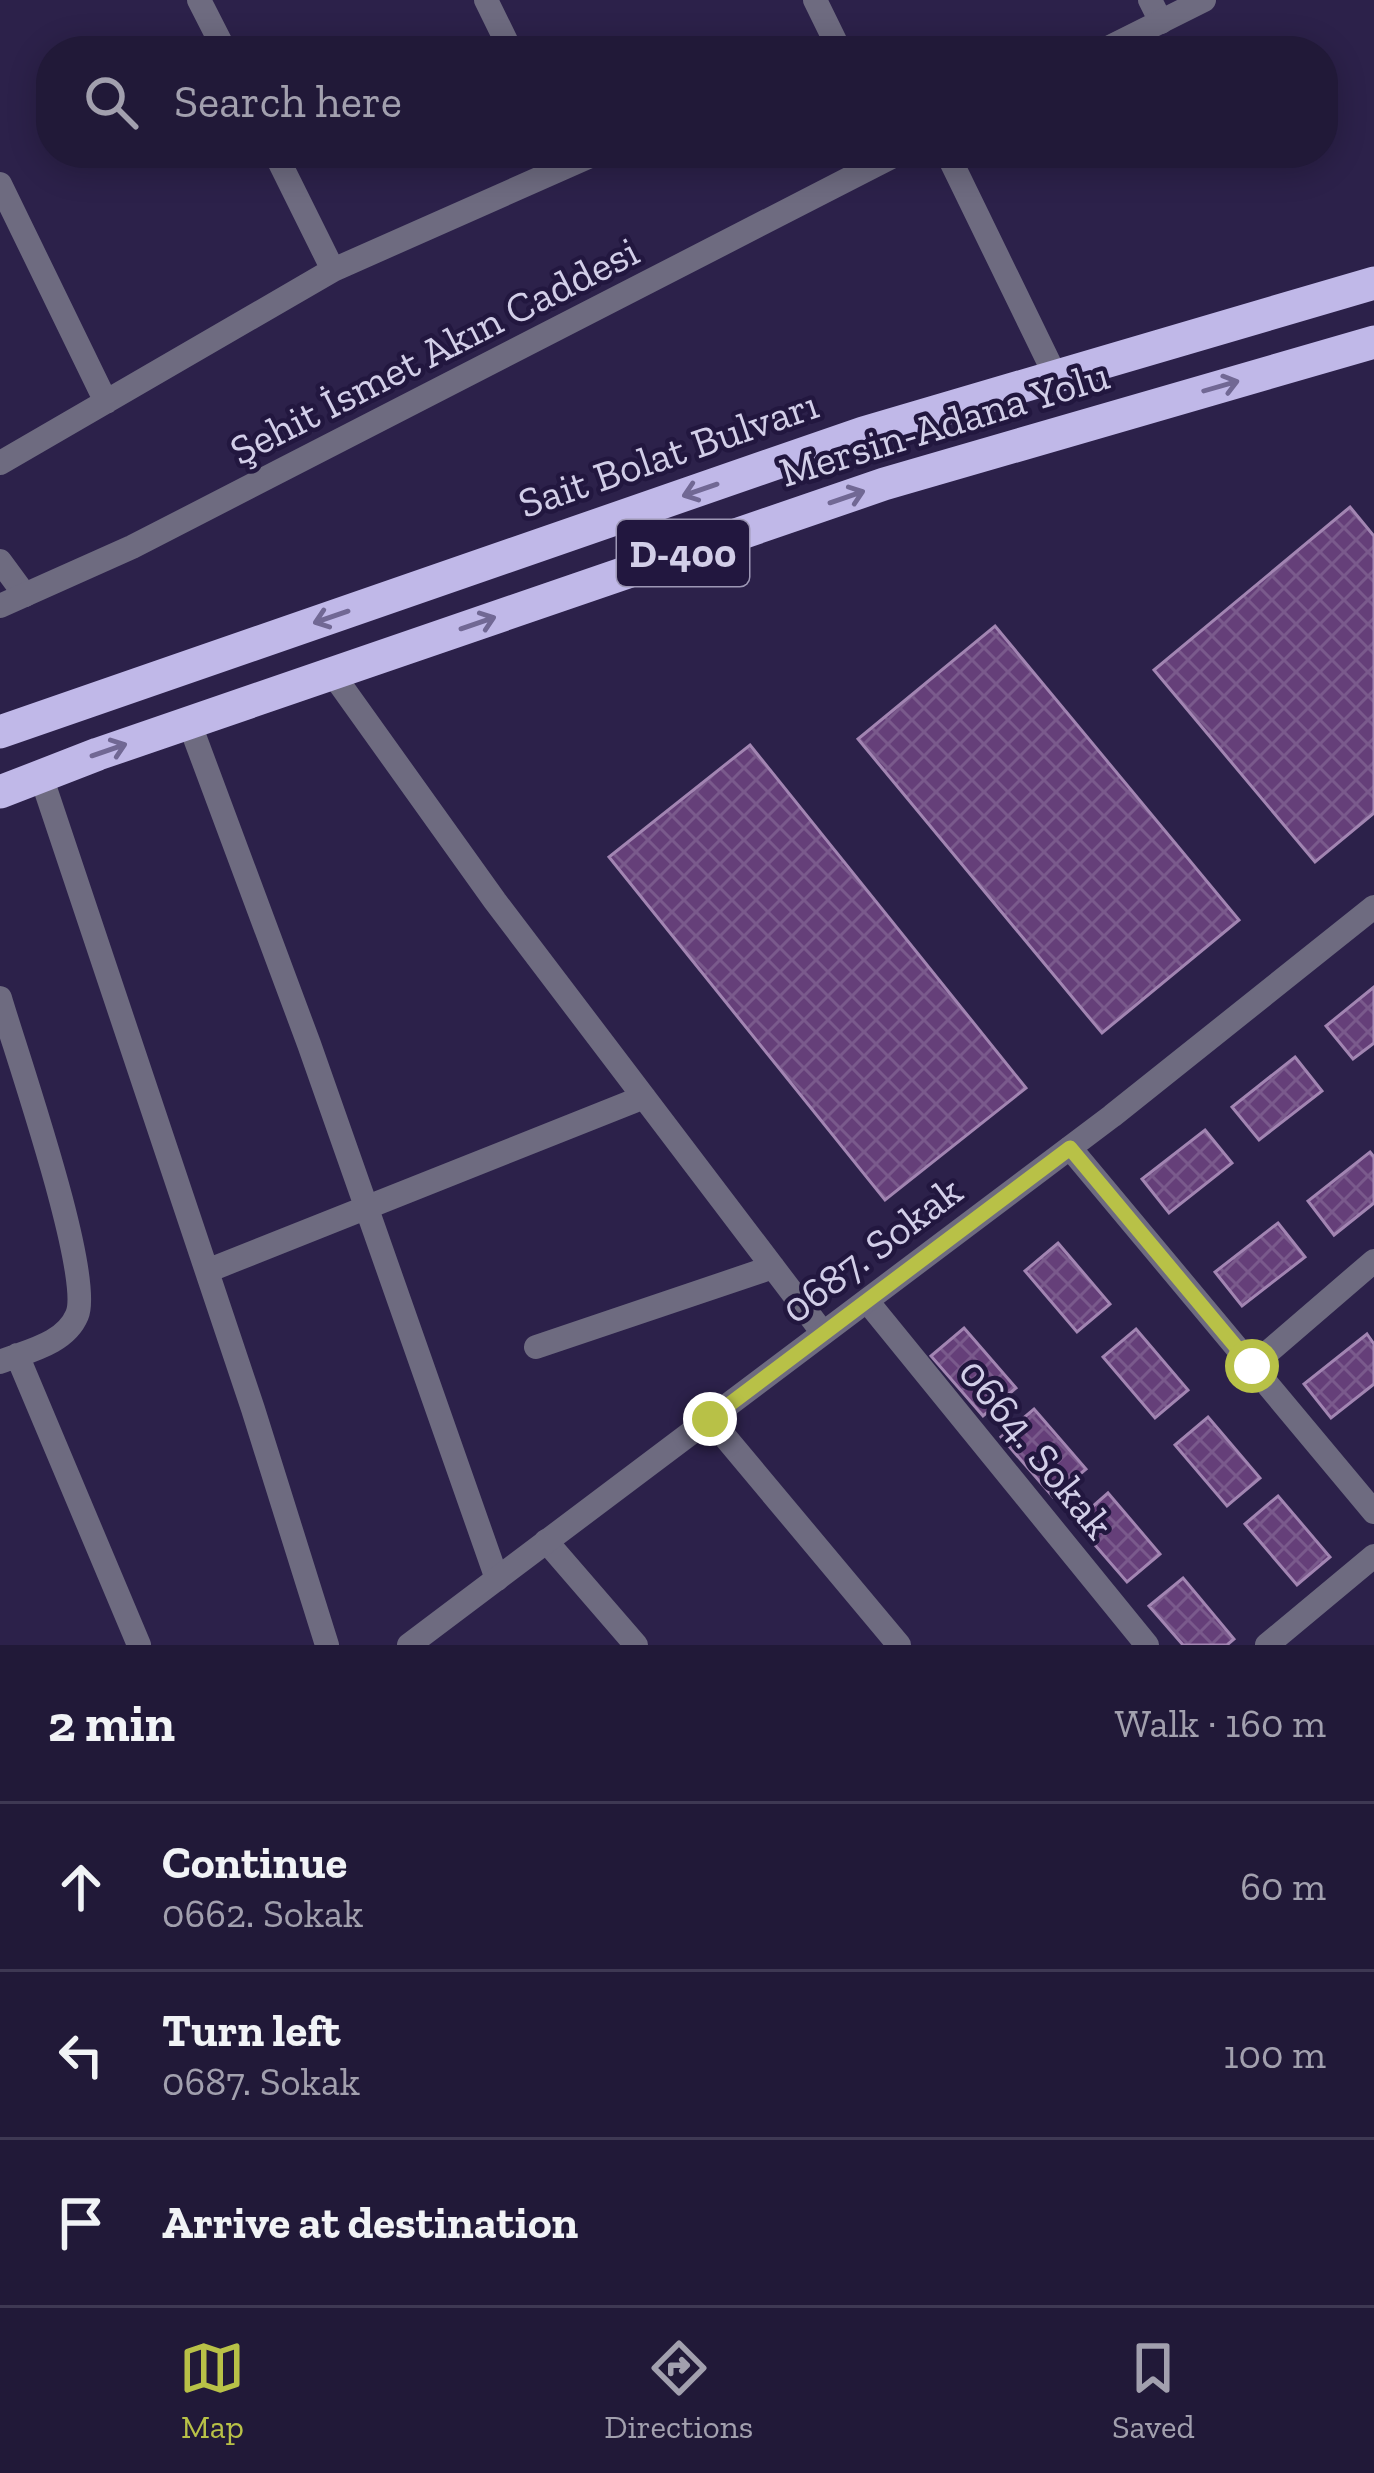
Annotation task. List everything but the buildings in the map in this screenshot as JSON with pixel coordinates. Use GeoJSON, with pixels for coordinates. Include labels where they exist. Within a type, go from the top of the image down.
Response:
{"type":"FeatureCollection","features":[{"type":"Feature","properties":{"kind":"highway","name":"Sait Bolat Bulvarı"},"geometry":{"type":"LineString","coordinates":[[0,732],[863,433],[1374,283]]}},
{"type":"Feature","properties":{"kind":"highway","name":"Mersin-Adana Yolu"},"geometry":{"type":"LineString","coordinates":[[0,792],[189,722],[884,484],[1374,342]]}},
{"type":"Feature","properties":{"kind":"street"},"geometry":{"type":"LineString","coordinates":[[200,0],[218,36]]}},
{"type":"Feature","properties":{"kind":"street"},"geometry":{"type":"LineString","coordinates":[[486,0],[504,36]]}},
{"type":"Feature","properties":{"kind":"street"},"geometry":{"type":"LineString","coordinates":[[815,0],[833,36]]}},
{"type":"Feature","properties":{"kind":"street"},"geometry":{"type":"LineString","coordinates":[[1122,36],[1156,11],[1204,0]]}},
{"type":"Feature","properties":{"kind":"street"},"geometry":{"type":"LineString","coordinates":[[283,168],[334,270]]}},
{"type":"Feature","properties":{"kind":"street"},"geometry":{"type":"LineString","coordinates":[[0,463],[334,270],[545,168]]}},
{"type":"Feature","properties":{"kind":"street","name":"Şehit İsmet Akın Caddesi"},"geometry":{"type":"LineString","coordinates":[[0,606],[174,526],[867,168]]}},
{"type":"Feature","properties":{"kind":"street"},"geometry":{"type":"LineString","coordinates":[[954,168],[1056,376]]}},
{"type":"Feature","properties":{"kind":"street"},"geometry":{"type":"LineString","coordinates":[[0,184],[106,402]]}},
{"type":"Feature","properties":{"kind":"street"},"geometry":{"type":"LineString","coordinates":[[0,561],[25,595]]}},
{"type":"Feature","properties":{"kind":"street"},"geometry":{"type":"LineString","coordinates":[[332,673],[495,901],[824,1333]]}},
{"type":"Feature","properties":{"kind":"street"},"geometry":{"type":"LineString","coordinates":[[189,722],[497,1579]]}},
{"type":"Feature","properties":{"kind":"street"},"geometry":{"type":"LineString","coordinates":[[41,776],[327,1645]]}},
{"type":"Feature","properties":{"kind":"street","name":"0687. Sokak"},"geometry":{"type":"LineString","coordinates":[[409,1645],[1070,1148],[1374,907]]}},
{"type":"Feature","properties":{"kind":"street"},"geometry":{"type":"LineString","coordinates":[[0,998],[76,1258],[80,1311],[64,1335],[8,1358],[139,1645]]}},
{"type":"Feature","properties":{"kind":"street"},"geometry":{"type":"LineString","coordinates":[[207,1270],[644,1097]]}},
{"type":"Feature","properties":{"kind":"street"},"geometry":{"type":"LineString","coordinates":[[1070,1148],[1374,1511]]}},
{"type":"Feature","properties":{"kind":"street"},"geometry":{"type":"LineString","coordinates":[[1252,1366],[1374,1261]]}},
{"type":"Feature","properties":{"kind":"street"},"geometry":{"type":"LineString","coordinates":[[536,1347],[773,1267]]}},
{"type":"Feature","properties":{"kind":"street","name":"0664. Sokak"},"geometry":{"type":"LineString","coordinates":[[867,1301],[1147,1645]]}},
{"type":"Feature","properties":{"kind":"street"},"geometry":{"type":"LineString","coordinates":[[710,1419],[899,1645]]}},
{"type":"Feature","properties":{"kind":"street"},"geometry":{"type":"LineString","coordinates":[[546,1541],[636,1645]]}},
{"type":"Feature","properties":{"kind":"street"},"geometry":{"type":"LineString","coordinates":[[1267,1645],[1374,1556]]}},
{"type":"Feature","properties":{"kind":"route"},"geometry":{"type":"LineString","coordinates":[[710,1419],[1070,1148],[1252,1366]]}}]}
